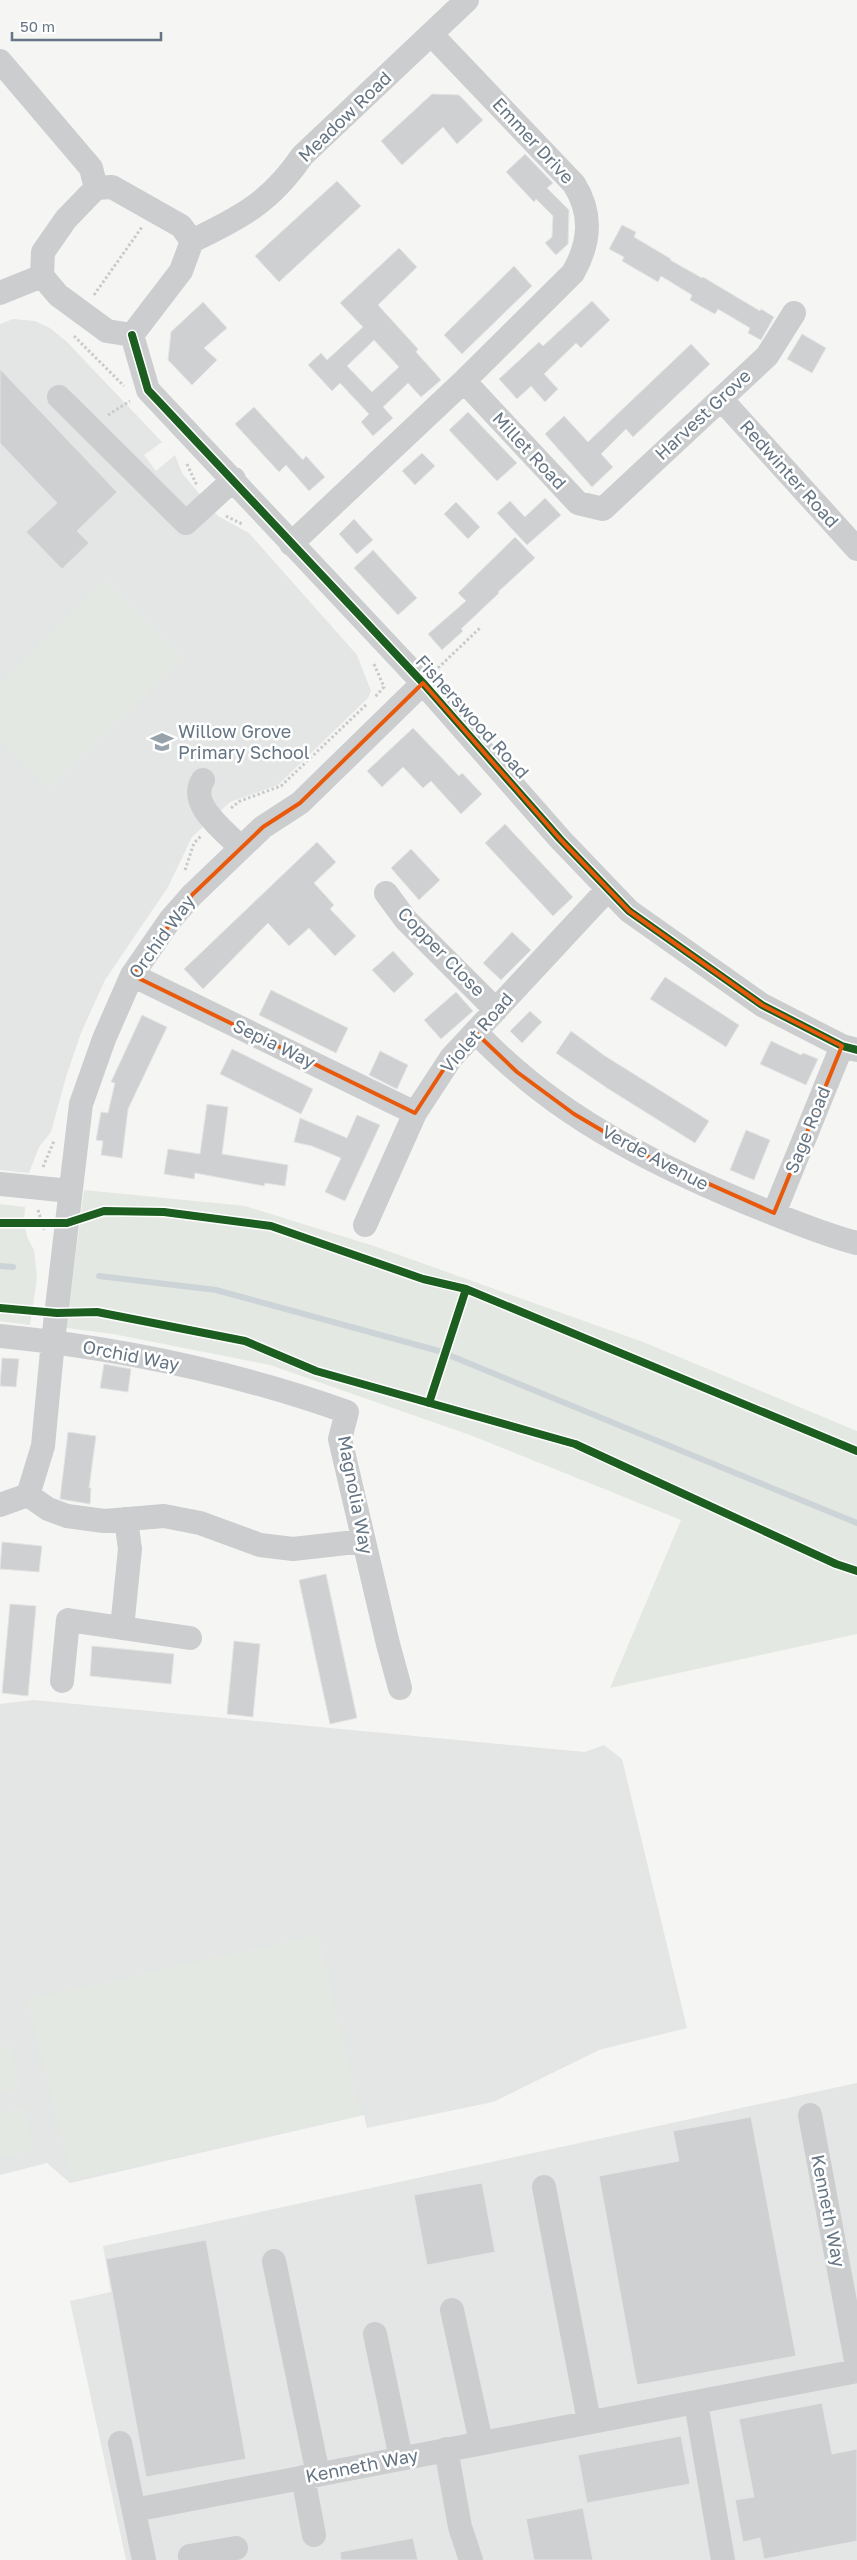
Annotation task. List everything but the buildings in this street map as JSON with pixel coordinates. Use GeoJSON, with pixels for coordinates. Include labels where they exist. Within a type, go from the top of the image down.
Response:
{"type":"FeatureCollection","features":[{"type":"Feature","properties":{"kind":"street","name":"Meadow Road"},"geometry":{"type":"LineString","coordinates":[[192,241],[242,217],[285,181],[302,156],[467,0]]}},
{"type":"Feature","properties":{"kind":"street","name":"Emmer Drive"},"geometry":{"type":"LineString","coordinates":[[291,544],[466,379],[573,273],[584,254],[588,236],[587,217],[582,196],[574,184],[431,34]]}},
{"type":"Feature","properties":{"kind":"street"},"geometry":{"type":"LineString","coordinates":[[0,61],[91,168],[96,188]]}},
{"type":"Feature","properties":{"kind":"street"},"geometry":{"type":"LineString","coordinates":[[112,186],[154,211],[181,226],[192,241],[181,271],[132,335],[107,332],[58,295],[42,276],[43,252],[66,219],[96,188],[112,186]]}},
{"type":"Feature","properties":{"kind":"street"},"geometry":{"type":"LineString","coordinates":[[0,292],[42,276]]}},
{"type":"Feature","properties":{"kind":"street","name":"Harvest Grove"},"geometry":{"type":"LineString","coordinates":[[603,509],[767,356],[794,313]]}},
{"type":"Feature","properties":{"kind":"street","name":"Fisherswood Road"},"geometry":{"type":"LineString","coordinates":[[132,335],[142,394],[234,479],[291,544],[423,683],[560,839],[629,911],[762,1005],[850,1048]]}},
{"type":"Feature","properties":{"kind":"street","name":"Millet Road"},"geometry":{"type":"LineString","coordinates":[[466,379],[578,503],[603,509]]}},
{"type":"Feature","properties":{"kind":"street"},"geometry":{"type":"LineString","coordinates":[[58,398],[186,523],[234,479]]}},
{"type":"Feature","properties":{"kind":"street","name":"Redwinter Road"},"geometry":{"type":"LineString","coordinates":[[721,399],[857,549]]}},
{"type":"Feature","properties":{"kind":"street","name":"Orchid Way"},"geometry":{"type":"LineString","coordinates":[[28,1496],[43,1446],[70,1191],[82,1104],[104,1039],[132,976],[170,920],[240,846],[263,827],[300,803],[423,683]]}},
{"type":"Feature","properties":{"kind":"street"},"geometry":{"type":"LineString","coordinates":[[203,780],[199,786],[200,803],[215,822],[240,846]]}},
{"type":"Feature","properties":{"kind":"street","name":"Violet Road"},"geometry":{"type":"LineString","coordinates":[[366,1225],[415,1113],[451,1058],[608,889]]}},
{"type":"Feature","properties":{"kind":"street","name":"Copper Close"},"geometry":{"type":"LineString","coordinates":[[386,893],[406,920],[496,1010]]}},
{"type":"Feature","properties":{"kind":"street","name":"Sepia Way"},"geometry":{"type":"LineString","coordinates":[[132,976],[415,1113]]}},
{"type":"Feature","properties":{"kind":"street","name":"Verde Avenue"},"geometry":{"type":"LineString","coordinates":[[475,1032],[518,1072],[574,1114],[642,1154],[716,1190],[832,1237],[857,1243]]}},
{"type":"Feature","properties":{"kind":"street","name":"Sage Road"},"geometry":{"type":"LineString","coordinates":[[774,1213],[850,1048]]}},
{"type":"Feature","properties":{"kind":"street"},"geometry":{"type":"LineString","coordinates":[[0,1184],[70,1191]]}},
{"type":"Feature","properties":{"kind":"street"},"geometry":{"type":"LineString","coordinates":[[0,1336],[53,1342]]}},
{"type":"Feature","properties":{"kind":"street","name":"Orchid Way"},"geometry":{"type":"LineString","coordinates":[[53,1342],[113,1350],[209,1371]]}},
{"type":"Feature","properties":{"kind":"street","name":"Magnolia Way"},"geometry":{"type":"LineString","coordinates":[[209,1371],[268,1386],[347,1412],[340,1439],[400,1688]]}},
{"type":"Feature","properties":{"kind":"street"},"geometry":{"type":"LineString","coordinates":[[0,1505],[28,1496],[48,1509],[67,1516],[104,1521],[164,1516],[200,1524],[260,1545],[293,1550],[364,1541]]}},
{"type":"Feature","properties":{"kind":"street"},"geometry":{"type":"LineString","coordinates":[[122,1628],[130,1549],[126,1519]]}},
{"type":"Feature","properties":{"kind":"street"},"geometry":{"type":"LineString","coordinates":[[62,1681],[68,1620],[190,1638]]}},
{"type":"Feature","properties":{"kind":"street","name":"Kenneth Way"},"geometry":{"type":"LineString","coordinates":[[810,2115],[857,2366]]}},
{"type":"Feature","properties":{"kind":"street"},"geometry":{"type":"LineString","coordinates":[[544,2187],[590,2421]]}},
{"type":"Feature","properties":{"kind":"street"},"geometry":{"type":"LineString","coordinates":[[274,2261],[310,2476],[314,2535]]}},
{"type":"Feature","properties":{"kind":"street"},"geometry":{"type":"LineString","coordinates":[[452,2310],[481,2442]]}},
{"type":"Feature","properties":{"kind":"street"},"geometry":{"type":"LineString","coordinates":[[375,2334],[401,2458]]}},
{"type":"Feature","properties":{"kind":"street","name":"Kenneth Way"},"geometry":{"type":"LineString","coordinates":[[134,2510],[857,2371]]}},
{"type":"Feature","properties":{"kind":"street"},"geometry":{"type":"LineString","coordinates":[[696,2403],[723,2560]]}},
{"type":"Feature","properties":{"kind":"street"},"geometry":{"type":"LineString","coordinates":[[120,2443],[144,2560]]}},
{"type":"Feature","properties":{"kind":"street"},"geometry":{"type":"LineString","coordinates":[[446,2449],[460,2527],[471,2560]]}},
{"type":"Feature","properties":{"kind":"street"},"geometry":{"type":"LineString","coordinates":[[191,2560],[190,2556],[236,2548]]}},
{"type":"Feature","properties":{"kind":"path"},"geometry":{"type":"LineString","coordinates":[[92,431],[109,414],[142,394],[68,330],[154,211]]}},
{"type":"Feature","properties":{"kind":"path"},"geometry":{"type":"LineString","coordinates":[[185,459],[196,484],[226,516],[249,527]]}},
{"type":"Feature","properties":{"kind":"path"},"geometry":{"type":"LineString","coordinates":[[423,683],[481,627]]}},
{"type":"Feature","properties":{"kind":"path"},"geometry":{"type":"LineString","coordinates":[[184,871],[194,843],[215,822],[240,801],[281,786],[384,687],[372,661]]}},
{"type":"Feature","properties":{"kind":"path"},"geometry":{"type":"LineString","coordinates":[[46,1238],[37,1223],[36,1202],[49,1148],[60,1132]]}},
{"type":"Feature","properties":{"kind":"path"},"geometry":{"type":"LineString","coordinates":[[37,1223],[68,1222]]}},
{"type":"Feature","properties":{"kind":"highlighted area"},"geometry":{"type":"Polygon","coordinates":[[[423,683],[560,839],[629,911],[762,1005],[842,1046],[774,1213],[642,1154],[574,1114],[517,1072],[475,1032],[451,1058],[415,1113],[132,975],[192,895],[263,827],[300,803],[423,683]]]}},
{"type":"Feature","properties":{"kind":"shaded area","name":"Willow Grove Primary School"},"geometry":{"type":"Polygon","coordinates":[[[13,319],[35,321],[50,328],[67,342],[162,442],[144,455],[156,471],[175,455],[182,473],[218,516],[249,533],[357,655],[371,691],[368,698],[278,785],[230,802],[192,837],[168,887],[105,980],[81,1033],[66,1077],[51,1132],[39,1147],[29,1173],[0,1170],[0,324],[13,319]]]}},
{"type":"Feature","properties":{"kind":"shaded area"},"geometry":{"type":"Polygon","coordinates":[[[106,580],[183,657],[50,788],[0,738],[0,685],[106,580]]]}},
{"type":"Feature","properties":{"kind":"shaded area"},"geometry":{"type":"Polygon","coordinates":[[[84,1190],[245,1206],[374,1246],[643,1342],[857,1431],[857,1634],[610,1688],[681,1520],[470,1435],[270,1365],[113,1334],[66,1328],[84,1190]]]}},
{"type":"Feature","properties":{"kind":"shaded area"},"geometry":{"type":"Polygon","coordinates":[[[0,1204],[25,1207],[24,1220],[27,1237],[34,1250],[37,1278],[30,1325],[0,1321],[0,1204]]]}},
{"type":"Feature","properties":{"kind":"shaded area"},"geometry":{"type":"Polygon","coordinates":[[[33,1700],[585,1752],[604,1745],[622,1759],[687,2028],[599,2050],[493,2102],[367,2128],[364,2115],[70,2183],[47,2163],[0,2175],[0,1704],[33,1700]]]}},
{"type":"Feature","properties":{"kind":"shaded area"},"geometry":{"type":"Polygon","coordinates":[[[318,1935],[360,2115],[72,2180],[27,2000],[318,1935]]]}},
{"type":"Feature","properties":{"kind":"shaded area"},"geometry":{"type":"Polygon","coordinates":[[[10,2045],[19,2088],[0,2092],[0,2047],[10,2045]]]}},
{"type":"Feature","properties":{"kind":"shaded area"},"geometry":{"type":"Polygon","coordinates":[[[857,2083],[857,2560],[126,2560],[70,2301],[111,2292],[103,2246],[857,2083]]]}},
{"type":"Feature","properties":{"kind":"shaded area"},"geometry":{"type":"Polygon","coordinates":[[[24,2108],[33,2151],[0,2158],[0,2113],[24,2108]]]}},
{"type":"Feature","properties":{"kind":"waterway"},"geometry":{"type":"LineString","coordinates":[[0,1266],[13,1267]]}},
{"type":"Feature","properties":{"kind":"waterway"},"geometry":{"type":"LineString","coordinates":[[99,1276],[216,1290],[439,1351],[857,1523]]}},
{"type":"Feature","properties":{"kind":"cycle path"},"geometry":{"type":"LineString","coordinates":[[132,335],[148,390],[423,683],[560,839],[629,911],[762,1005],[842,1046],[857,1050]]}},
{"type":"Feature","properties":{"kind":"cycle path"},"geometry":{"type":"LineString","coordinates":[[0,1223],[67,1223],[104,1211],[164,1212],[271,1226],[423,1279],[466,1289],[857,1451]]}},
{"type":"Feature","properties":{"kind":"cycle path"},"geometry":{"type":"LineString","coordinates":[[429,1403],[466,1289]]}},
{"type":"Feature","properties":{"kind":"cycle path"},"geometry":{"type":"LineString","coordinates":[[0,1308],[57,1313],[97,1312],[245,1341],[316,1371],[575,1444],[836,1564],[857,1571]]}},
{"type":"Feature","properties":{"kind":"place","name":"Willow Grove Primary School"},"geometry":{"type":"Point","coordinates":[162,742]}}]}
